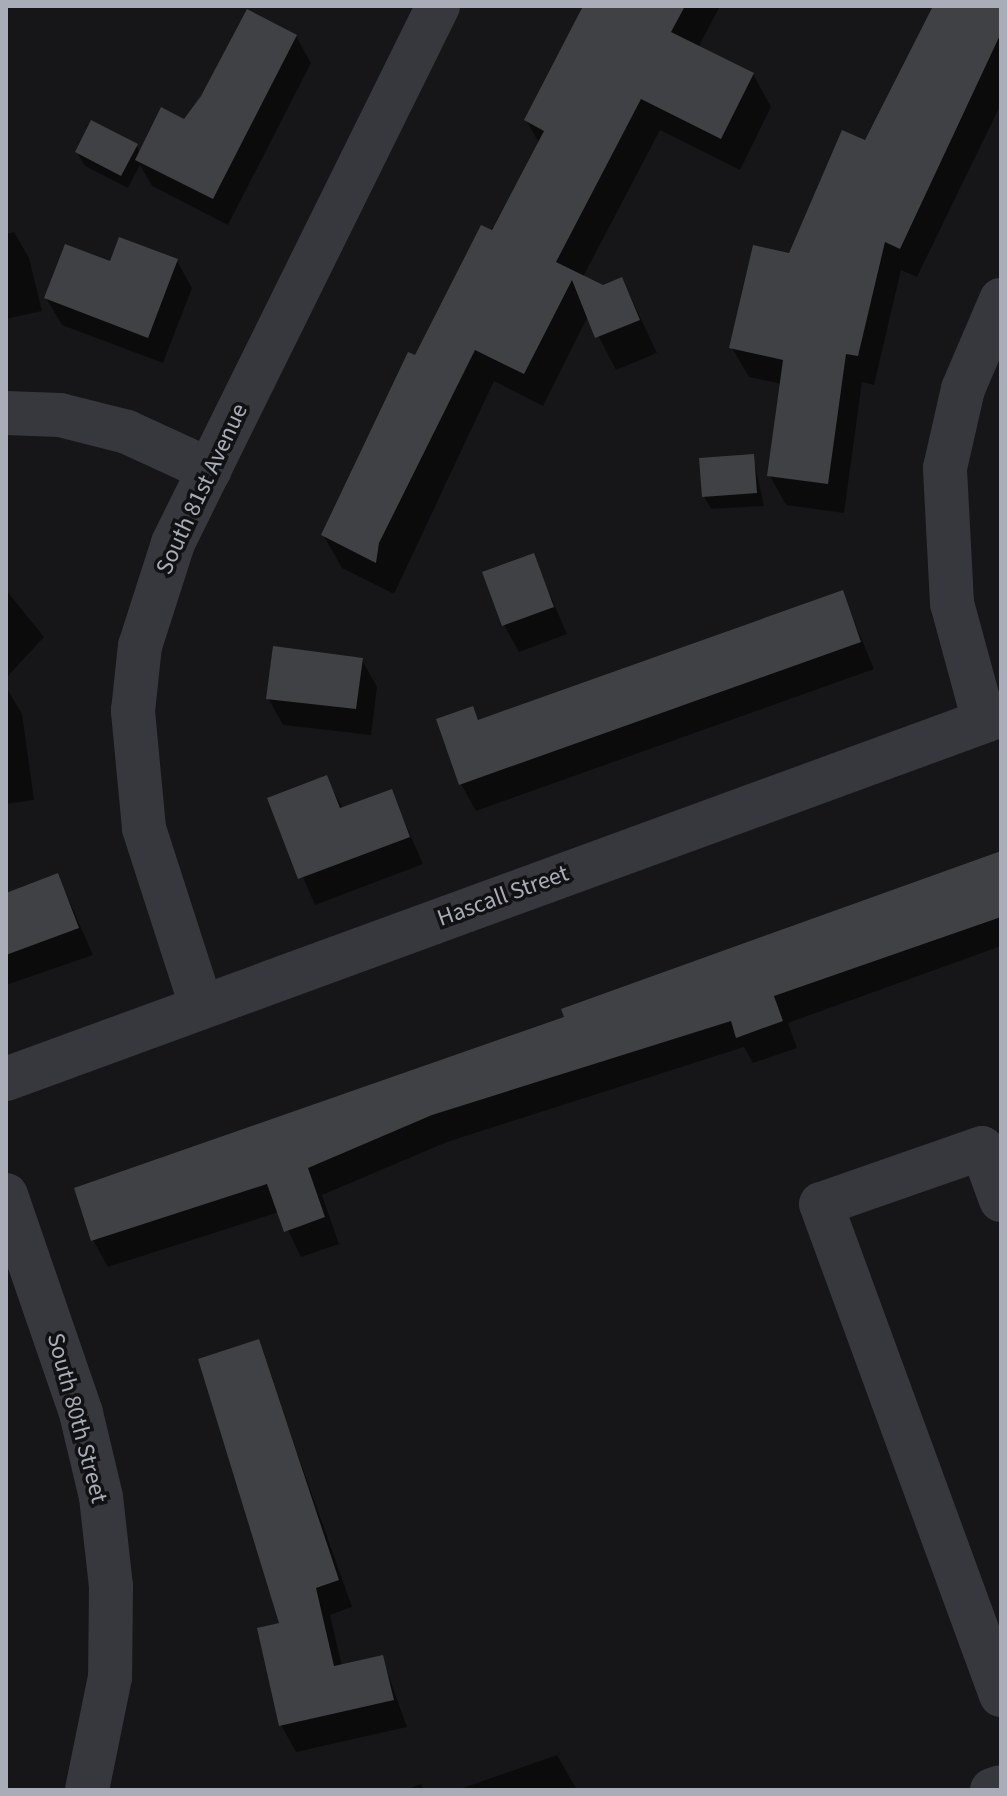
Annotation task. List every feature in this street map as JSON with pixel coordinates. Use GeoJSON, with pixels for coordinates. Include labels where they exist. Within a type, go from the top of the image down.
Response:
{"type":"FeatureCollection","features":[{"type":"Feature","properties":{"kind":"street","name":"South 81st Avenue"},"geometry":{"type":"LineString","coordinates":[[201,1005],[144,828],[133,711],[152,598],[210,470],[438,6]]}},
{"type":"Feature","properties":{"kind":"street"},"geometry":{"type":"LineString","coordinates":[[993,718],[952,603],[943,540],[945,468],[963,389],[1001,300]]}},
{"type":"Feature","properties":{"kind":"street"},"geometry":{"type":"LineString","coordinates":[[6,413],[60,415],[127,432],[210,470]]}},
{"type":"Feature","properties":{"kind":"street","name":"Hascall Street"},"geometry":{"type":"LineString","coordinates":[[6,1079],[201,1005],[993,718]]}},
{"type":"Feature","properties":{"kind":"street"},"geometry":{"type":"LineString","coordinates":[[1001,1200],[982,1148],[821,1204],[1001,1695]]}},
{"type":"Feature","properties":{"kind":"street","name":"South 80th Street"},"geometry":{"type":"LineString","coordinates":[[6,1195],[101,1497],[111,1586],[110,1677],[87,1790]]}},
{"type":"Feature","properties":{"kind":"street"},"geometry":{"type":"LineString","coordinates":[[992,1790],[1001,1787]]}},
{"type":"Feature","properties":{"kind":"building"},"geometry":{"type":"Polygon","coordinates":[[[583,6],[685,6],[671,32],[754,73],[721,139],[641,99],[556,262],[603,285],[622,277],[640,320],[595,338],[572,280],[524,374],[475,350],[379,543],[376,563],[321,535],[408,352],[415,355],[481,225],[492,230],[544,131],[524,120],[583,6]]]}},
{"type":"Feature","properties":{"kind":"building"},"geometry":{"type":"Polygon","coordinates":[[[933,6],[1001,6],[1001,33],[900,249],[885,242],[858,356],[846,354],[828,484],[767,476],[783,360],[729,348],[753,245],[789,253],[842,130],[865,140],[933,6]]]}},
{"type":"Feature","properties":{"kind":"building"},"geometry":{"type":"Polygon","coordinates":[[[247,9],[297,35],[213,199],[135,160],[161,107],[184,119],[201,96],[247,9]]]}},
{"type":"Feature","properties":{"kind":"building"},"geometry":{"type":"Polygon","coordinates":[[[91,120],[138,144],[121,176],[75,152],[91,120]]]}},
{"type":"Feature","properties":{"kind":"building"},"geometry":{"type":"Polygon","coordinates":[[[119,237],[178,259],[148,338],[44,298],[65,244],[110,261],[119,237]]]}},
{"type":"Feature","properties":{"kind":"building"},"geometry":{"type":"Polygon","coordinates":[[[754,454],[757,493],[702,497],[699,458],[754,454]]]}},
{"type":"Feature","properties":{"kind":"building"},"geometry":{"type":"Polygon","coordinates":[[[534,553],[554,607],[502,626],[482,572],[534,553]]]}},
{"type":"Feature","properties":{"kind":"building"},"geometry":{"type":"Polygon","coordinates":[[[843,590],[861,642],[459,785],[436,719],[473,706],[478,720],[843,590]]]}},
{"type":"Feature","properties":{"kind":"building"},"geometry":{"type":"Polygon","coordinates":[[[273,646],[363,658],[356,709],[266,699],[273,646]]]}},
{"type":"Feature","properties":{"kind":"building"},"geometry":{"type":"Polygon","coordinates":[[[327,775],[340,808],[392,789],[410,837],[298,879],[267,798],[327,775]]]}},
{"type":"Feature","properties":{"kind":"building"},"geometry":{"type":"Polygon","coordinates":[[[1001,851],[1001,917],[774,996],[783,1021],[736,1038],[731,1021],[432,1115],[308,1168],[325,1217],[284,1232],[267,1184],[91,1241],[74,1188],[564,1017],[561,1009],[1001,851]]]}},
{"type":"Feature","properties":{"kind":"building"},"geometry":{"type":"Polygon","coordinates":[[[58,873],[79,928],[6,955],[6,893],[58,873]]]}},
{"type":"Feature","properties":{"kind":"building"},"geometry":{"type":"Polygon","coordinates":[[[259,1339],[339,1580],[316,1588],[334,1666],[383,1655],[394,1700],[279,1726],[257,1628],[279,1623],[198,1359],[259,1339]]]}}]}
